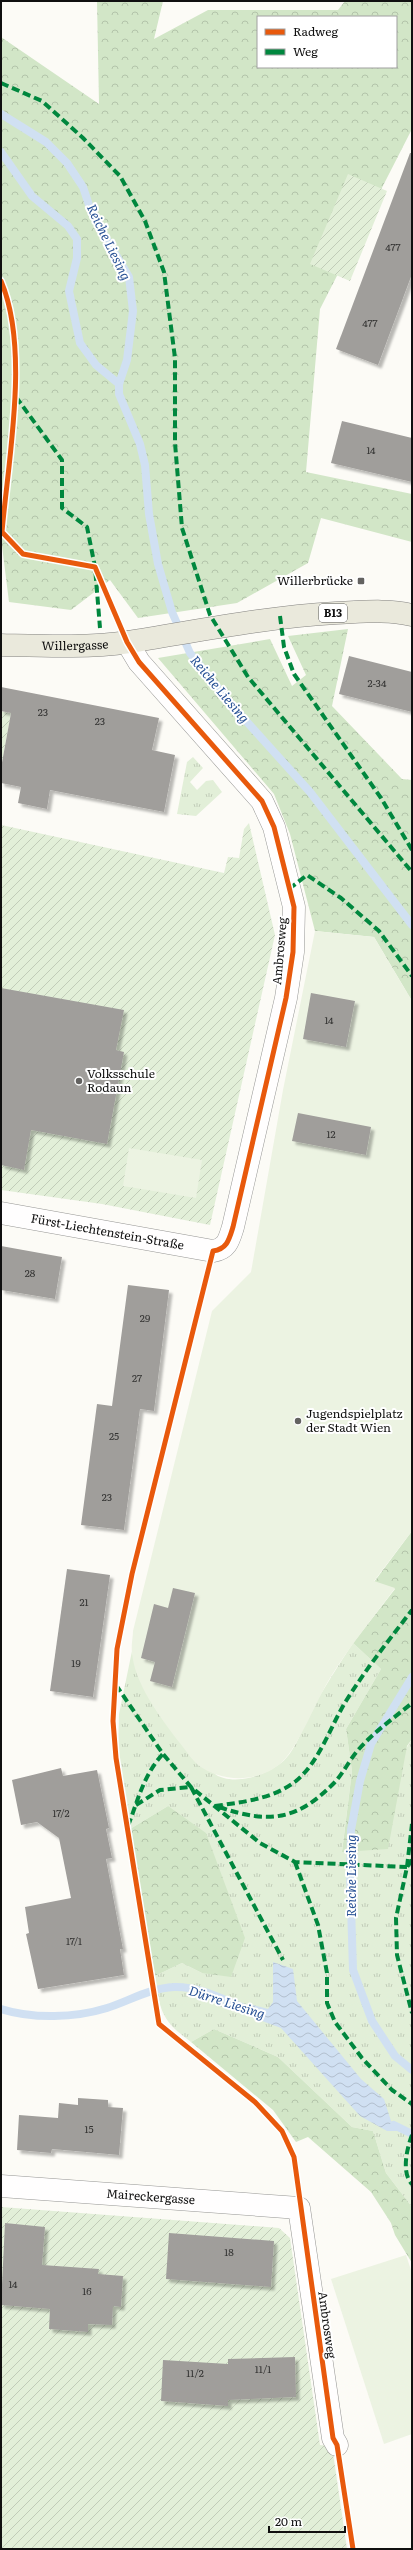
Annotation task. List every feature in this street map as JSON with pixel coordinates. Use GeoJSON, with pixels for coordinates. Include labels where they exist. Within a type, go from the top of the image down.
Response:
{"type":"FeatureCollection","features":[{"type":"Feature","properties":{"kind":"main road","name":"B13"},"geometry":{"type":"LineString","coordinates":[[138,640],[280,616],[397,611],[412,615]]}},
{"type":"Feature","properties":{"kind":"main road","name":"Willergasse"},"geometry":{"type":"LineString","coordinates":[[1,645],[88,646],[138,640]]}},
{"type":"Feature","properties":{"kind":"street","name":"Ambrosweg"},"geometry":{"type":"LineString","coordinates":[[138,640],[139,662],[262,801],[274,827],[294,907],[293,952],[286,998],[233,1227],[228,1243],[221,1250],[213,1251]]}},
{"type":"Feature","properties":{"kind":"street","name":"Fürst-Liechtenstein-Straße"},"geometry":{"type":"LineString","coordinates":[[1,1213],[213,1251]]}},
{"type":"Feature","properties":{"kind":"street","name":"Maireckergasse"},"geometry":{"type":"LineString","coordinates":[[1,2186],[299,2208]]}},
{"type":"Feature","properties":{"kind":"street","name":"Ambrosweg"},"geometry":{"type":"LineString","coordinates":[[299,2208],[333,2438],[337,2445]]}},
{"type":"Feature","properties":{"kind":"green space"},"geometry":{"type":"Polygon","coordinates":[[[97,1],[163,1],[154,39],[208,10],[338,10],[345,1],[412,1],[412,129],[320,309],[306,472],[412,494],[412,542],[321,518],[308,563],[237,603],[138,618],[110,580],[71,610],[9,602],[1,538],[1,37],[99,104],[97,1]]]}},
{"type":"Feature","properties":{"kind":"green space"},"geometry":{"type":"Polygon","coordinates":[[[348,174],[387,191],[350,281],[310,264],[348,174]]]}},
{"type":"Feature","properties":{"kind":"green space"},"geometry":{"type":"Polygon","coordinates":[[[348,629],[332,706],[402,779],[412,780],[412,1001],[374,937],[315,931],[290,834],[274,794],[158,658],[270,639],[292,686],[306,675],[288,636],[348,629]]]}},
{"type":"Feature","properties":{"kind":"green space"},"geometry":{"type":"Polygon","coordinates":[[[1,711],[11,713],[1,768],[1,711]]]}},
{"type":"Feature","properties":{"kind":"green space"},"geometry":{"type":"Polygon","coordinates":[[[193,757],[203,768],[190,782],[197,790],[206,781],[213,780],[222,792],[196,816],[177,814],[187,762],[193,757]]]}},
{"type":"Feature","properties":{"kind":"green space"},"geometry":{"type":"Polygon","coordinates":[[[249,823],[275,935],[210,1225],[102,1204],[1,1190],[1,825],[224,873],[228,857],[239,858],[244,829],[249,823]]]}},
{"type":"Feature","properties":{"kind":"green space","name":"Jugendspielplatz der Stadt Wien"},"geometry":{"type":"Polygon","coordinates":[[[315,931],[374,937],[412,1001],[412,1531],[374,1581],[395,1588],[337,1666],[295,1745],[288,1755],[273,1769],[263,1774],[241,1778],[229,1777],[218,1775],[198,1765],[190,1757],[156,1711],[143,1688],[134,1664],[132,1649],[133,1631],[212,1311],[251,1272],[283,1090],[315,931]]]}},
{"type":"Feature","properties":{"kind":"green space"},"geometry":{"type":"Polygon","coordinates":[[[129,1148],[202,1160],[196,1198],[123,1186],[129,1148]]]}},
{"type":"Feature","properties":{"kind":"green space"},"geometry":{"type":"Polygon","coordinates":[[[412,1531],[412,1739],[407,1746],[388,1849],[342,1852],[352,1771],[346,1729],[381,1669],[353,1643],[395,1589],[374,1582],[412,1531]]]}},
{"type":"Feature","properties":{"kind":"green space"},"geometry":{"type":"Polygon","coordinates":[[[353,1643],[381,1669],[346,1729],[352,1771],[342,1851],[412,1739],[412,2207],[386,2173],[373,2131],[352,2127],[278,2057],[214,2029],[191,2042],[168,2021],[161,2006],[155,1976],[182,1963],[202,1973],[168,1806],[130,1829],[118,1756],[119,1714],[132,1651],[136,1667],[149,1698],[168,1726],[179,1739],[218,1776],[226,1779],[243,1779],[259,1775],[275,1767],[291,1752],[320,1695],[353,1643]]]}},
{"type":"Feature","properties":{"kind":"green space"},"geometry":{"type":"Polygon","coordinates":[[[168,1806],[206,1833],[245,1938],[231,1977],[202,1973],[182,1963],[155,1976],[130,1829],[168,1806]]]}},
{"type":"Feature","properties":{"kind":"green space"},"geometry":{"type":"Polygon","coordinates":[[[214,2029],[278,2057],[352,2127],[373,2131],[386,2173],[412,2207],[412,2263],[395,2235],[391,2223],[371,2192],[308,2137],[296,2142],[273,2110],[191,2042],[214,2029]]]}},
{"type":"Feature","properties":{"kind":"green space"},"geometry":{"type":"Polygon","coordinates":[[[1,2207],[279,2228],[290,2238],[320,2445],[332,2446],[347,2549],[1,2549],[1,2207]]]}},
{"type":"Feature","properties":{"kind":"green space"},"geometry":{"type":"Polygon","coordinates":[[[406,2255],[412,2273],[412,2434],[384,2444],[331,2279],[406,2255]]]}},
{"type":"Feature","properties":{"kind":"water"},"geometry":{"type":"Polygon","coordinates":[[[273,1962],[293,1969],[297,2001],[361,2079],[384,2099],[391,2121],[403,2131],[387,2131],[360,2116],[281,2028],[251,2017],[245,2008],[249,2004],[268,2009],[273,2002],[273,1962]]]}},
{"type":"Feature","properties":{"kind":"building"},"geometry":{"type":"Polygon","coordinates":[[[410,153],[412,153],[412,274],[378,365],[336,349],[410,153]]]}},
{"type":"Feature","properties":{"kind":"building"},"geometry":{"type":"Polygon","coordinates":[[[342,421],[412,438],[412,482],[331,463],[342,421]]]}},
{"type":"Feature","properties":{"kind":"building"},"geometry":{"type":"Polygon","coordinates":[[[349,656],[412,672],[412,712],[339,694],[349,656]]]}},
{"type":"Feature","properties":{"kind":"building"},"geometry":{"type":"Polygon","coordinates":[[[1,687],[159,718],[152,750],[175,755],[164,812],[50,790],[47,809],[18,803],[21,787],[1,783],[1,768],[11,713],[1,711],[1,687]]]}},
{"type":"Feature","properties":{"kind":"building","name":"Volksschule Rodaun"},"geometry":{"type":"Polygon","coordinates":[[[1,988],[124,1010],[116,1050],[124,1052],[107,1144],[31,1130],[24,1170],[1,1165],[1,988]]]}},
{"type":"Feature","properties":{"kind":"building"},"geometry":{"type":"Polygon","coordinates":[[[311,993],[355,1001],[346,1047],[303,1039],[311,993]]]}},
{"type":"Feature","properties":{"kind":"building"},"geometry":{"type":"Polygon","coordinates":[[[298,1113],[371,1127],[366,1155],[292,1141],[298,1113]]]}},
{"type":"Feature","properties":{"kind":"building"},"geometry":{"type":"Polygon","coordinates":[[[1,1246],[62,1257],[55,1299],[1,1290],[1,1246]]]}},
{"type":"Feature","properties":{"kind":"building"},"geometry":{"type":"Polygon","coordinates":[[[128,1285],[169,1290],[154,1411],[140,1409],[124,1530],[81,1525],[97,1404],[112,1406],[128,1285]]]}},
{"type":"Feature","properties":{"kind":"building"},"geometry":{"type":"Polygon","coordinates":[[[67,1569],[110,1575],[93,1697],[50,1691],[67,1569]]]}},
{"type":"Feature","properties":{"kind":"building"},"geometry":{"type":"Polygon","coordinates":[[[173,1588],[195,1593],[172,1687],[150,1681],[155,1662],[141,1658],[154,1604],[168,1608],[173,1588]]]}},
{"type":"Feature","properties":{"kind":"building"},"geometry":{"type":"Polygon","coordinates":[[[61,1768],[63,1776],[97,1770],[109,1828],[106,1829],[112,1858],[106,1859],[123,1949],[120,1949],[124,1975],[38,1989],[26,1934],[29,1933],[25,1907],[71,1898],[59,1838],[37,1822],[21,1825],[12,1780],[61,1768]]]}},
{"type":"Feature","properties":{"kind":"building"},"geometry":{"type":"Polygon","coordinates":[[[78,2098],[108,2100],[108,2107],[123,2108],[119,2155],[52,2149],[51,2153],[17,2150],[19,2115],[58,2118],[59,2103],[78,2105],[78,2098]]]}},
{"type":"Feature","properties":{"kind":"building"},"geometry":{"type":"Polygon","coordinates":[[[5,2223],[45,2227],[42,2265],[99,2269],[98,2274],[123,2276],[121,2307],[113,2306],[112,2325],[88,2324],[88,2332],[49,2329],[50,2309],[1,2305],[5,2223]]]}},
{"type":"Feature","properties":{"kind":"building"},"geometry":{"type":"Polygon","coordinates":[[[169,2233],[274,2241],[271,2287],[166,2279],[169,2233]]]}},
{"type":"Feature","properties":{"kind":"building"},"geometry":{"type":"Polygon","coordinates":[[[295,2357],[296,2397],[228,2400],[228,2406],[161,2401],[163,2360],[228,2364],[228,2359],[295,2357]]]}},
{"type":"Feature","properties":{"kind":"waterway","name":"Reiche Liesing"},"geometry":{"type":"LineString","coordinates":[[1,114],[46,142],[67,163],[83,187],[92,214],[129,277],[133,311],[127,360],[119,384],[119,394],[140,444],[145,465],[149,514],[158,564],[172,612],[190,653],[230,703],[310,792],[412,925]]}},
{"type":"Feature","properties":{"kind":"waterway","name":"Reiche Liesing"},"geometry":{"type":"LineString","coordinates":[[1,152],[32,196],[68,226],[77,239],[77,258],[69,291],[80,343],[96,365],[119,384]]}},
{"type":"Feature","properties":{"kind":"waterway","name":"Reiche Liesing"},"geometry":{"type":"LineString","coordinates":[[412,1677],[371,1744],[360,1781],[351,1830],[350,1873],[353,1970],[372,2021],[395,2056],[412,2070]]}},
{"type":"Feature","properties":{"kind":"waterway","name":"Dürre Liesing"},"geometry":{"type":"LineString","coordinates":[[1,2009],[40,2016],[81,2014],[107,2008],[156,1990],[185,1987],[205,1992],[255,2012]]}},
{"type":"Feature","properties":{"kind":"waterway","name":"Dürre Liesing"},"geometry":{"type":"LineString","coordinates":[[394,2125],[412,2134]]}},
{"type":"Feature","properties":{"kind":"marked path"},"geometry":{"type":"LineString","coordinates":[[1,83],[42,101],[83,138],[120,176],[145,221],[164,272],[175,358],[175,443],[182,528],[210,615],[248,677],[412,872]]}},
{"type":"Feature","properties":{"kind":"marked path"},"geometry":{"type":"LineString","coordinates":[[16,397],[62,460],[62,508],[87,527],[95,567],[100,628]]}},
{"type":"Feature","properties":{"kind":"marked path"},"geometry":{"type":"LineString","coordinates":[[280,616],[284,647],[294,674],[381,798],[412,850]]}},
{"type":"Feature","properties":{"kind":"marked path"},"geometry":{"type":"LineString","coordinates":[[289,889],[307,875],[341,898],[379,931],[412,976]]}},
{"type":"Feature","properties":{"kind":"marked path"},"geometry":{"type":"LineString","coordinates":[[215,1806],[268,1796],[296,1781],[312,1764],[346,1701],[412,1610]]}},
{"type":"Feature","properties":{"kind":"marked path"},"geometry":{"type":"LineString","coordinates":[[116,1685],[163,1754],[191,1787],[260,1843],[295,1862],[407,1867]]}},
{"type":"Feature","properties":{"kind":"marked path"},"geometry":{"type":"LineString","coordinates":[[219,1807],[253,1816],[268,1817],[282,1816],[295,1812],[308,1805],[335,1782],[365,1742],[412,1703]]}},
{"type":"Feature","properties":{"kind":"marked path"},"geometry":{"type":"LineString","coordinates":[[128,1826],[146,1779],[156,1762],[163,1754]]}},
{"type":"Feature","properties":{"kind":"marked path"},"geometry":{"type":"LineString","coordinates":[[136,1805],[160,1790],[191,1787],[283,1960]]}},
{"type":"Feature","properties":{"kind":"marked path"},"geometry":{"type":"LineString","coordinates":[[407,1867],[412,1824]]}},
{"type":"Feature","properties":{"kind":"marked path"},"geometry":{"type":"LineString","coordinates":[[412,1860],[407,1867],[396,1918],[397,1955],[412,2013]]}},
{"type":"Feature","properties":{"kind":"marked path"},"geometry":{"type":"LineString","coordinates":[[295,1862],[318,1925],[327,1973],[327,2003],[335,2022],[362,2058],[392,2090],[412,2104]]}},
{"type":"Feature","properties":{"kind":"marked path"},"geometry":{"type":"LineString","coordinates":[[412,2135],[406,2160],[407,2174],[412,2184]]}},
{"type":"Feature","properties":{"kind":"cycle path"},"geometry":{"type":"LineString","coordinates":[[1,281],[10,308],[16,371],[15,405],[2,532],[23,554],[95,567],[127,642],[139,662],[262,801],[274,827],[294,907],[293,952],[286,998],[233,1227],[227,1243],[218,1250],[213,1251],[132,1574],[117,1649],[113,1721],[116,1758],[159,2024],[255,2102],[282,2131],[294,2157],[333,2438],[337,2445],[353,2549]]}},
{"type":"Feature","properties":{"kind":"place","name":"Willerbrücke"},"geometry":{"type":"Point","coordinates":[361,581]}},
{"type":"Feature","properties":{"kind":"place","name":"Volksschule Rodaun"},"geometry":{"type":"Point","coordinates":[79,1081]}},
{"type":"Feature","properties":{"kind":"place","name":"Jugendspielplatz der Stadt Wien"},"geometry":{"type":"Point","coordinates":[298,1421]}}]}
